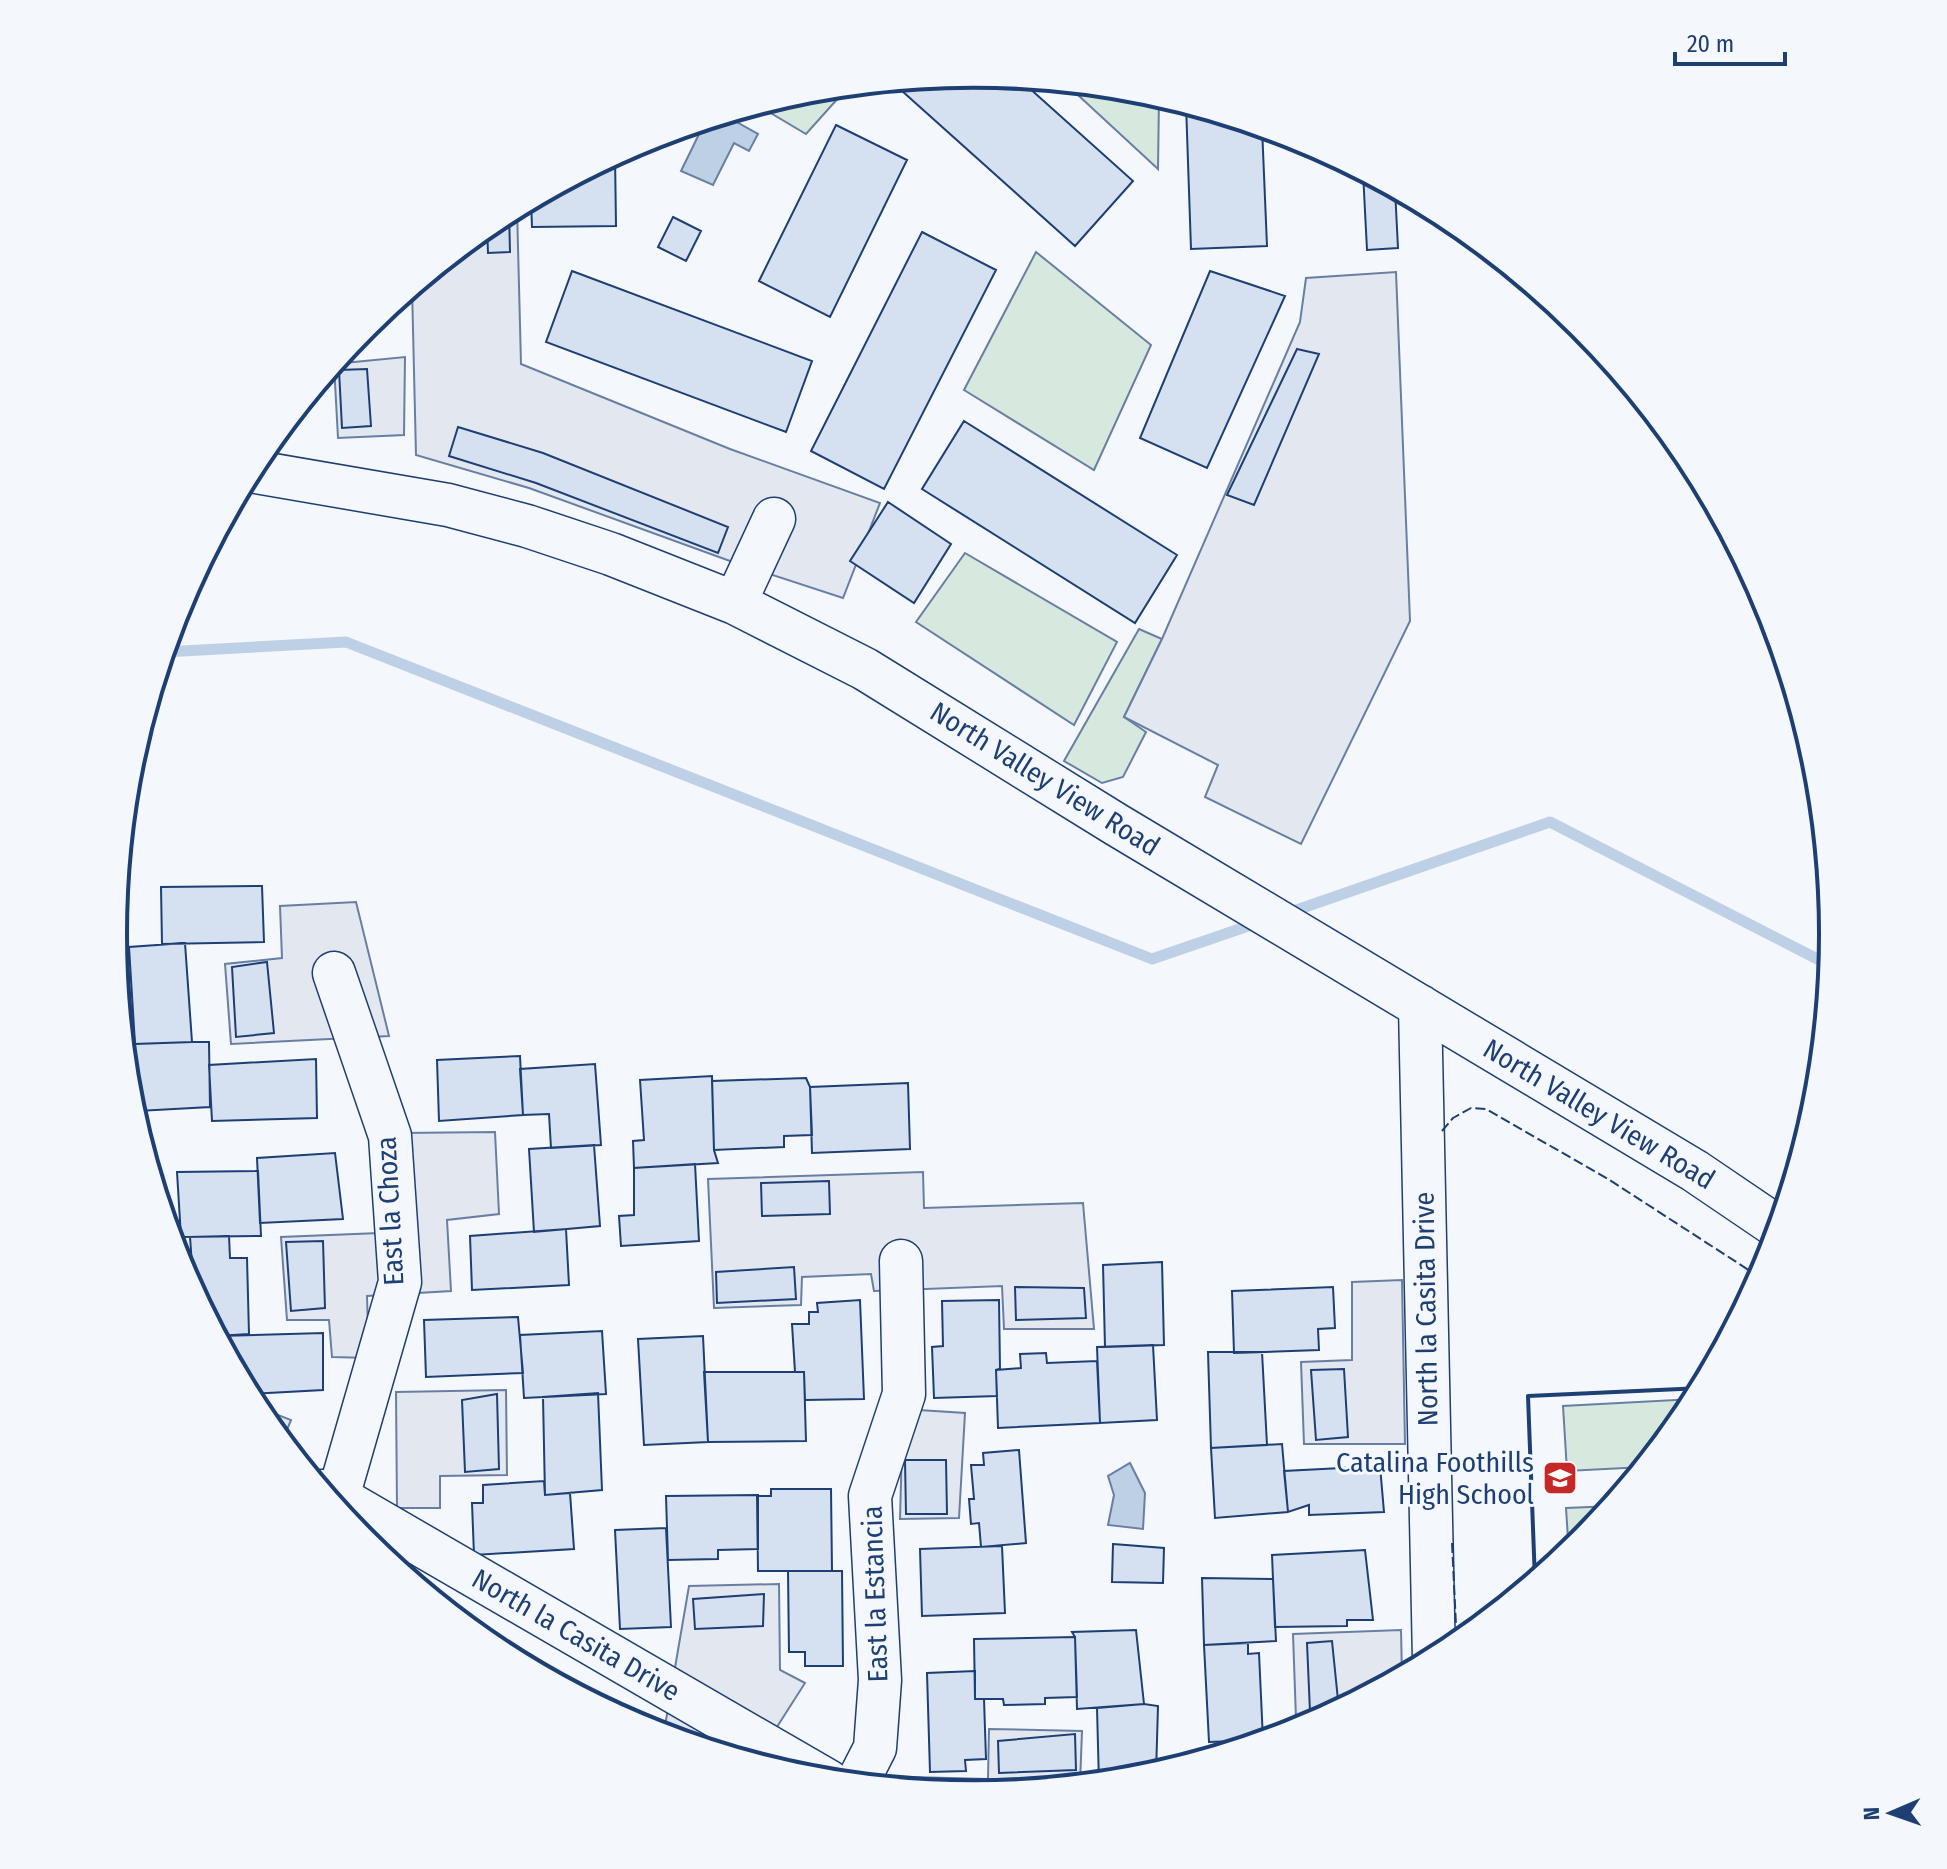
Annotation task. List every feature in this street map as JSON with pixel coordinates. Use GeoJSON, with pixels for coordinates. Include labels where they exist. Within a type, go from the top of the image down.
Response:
{"type":"FeatureCollection","features":[{"type":"Feature","properties":{"kind":"street","name":"North Valley View Road"},"geometry":{"type":"LineString","coordinates":[[264,473],[448,505],[527,526],[611,554],[735,603],[865,669],[1117,825],[1695,1171],[1770,1222]]}},
{"type":"Feature","properties":{"kind":"street"},"geometry":{"type":"LineString","coordinates":[[735,603],[774,519]]}},
{"type":"Feature","properties":{"kind":"street","name":"East la Choza"},"geometry":{"type":"LineString","coordinates":[[332,1487],[400,1282],[390,1136],[334,973]]}},
{"type":"Feature","properties":{"kind":"street","name":"North la Casita Drive"},"geometry":{"type":"LineString","coordinates":[[1420,1006],[1434,1645]]}},
{"type":"Feature","properties":{"kind":"street","name":"East la Estancia"},"geometry":{"type":"LineString","coordinates":[[862,1774],[875,1748],[880,1680],[870,1496],[904,1394],[901,1261]]}},
{"type":"Feature","properties":{"kind":"street","name":"North la Casita Drive"},"geometry":{"type":"LineString","coordinates":[[348,1504],[795,1762]]}},
{"type":"Feature","properties":{"kind":"shaded area"},"geometry":{"type":"Polygon","coordinates":[[[1077,94],[1159,109],[1158,169],[1077,94]]]}},
{"type":"Feature","properties":{"kind":"shaded area"},"geometry":{"type":"Polygon","coordinates":[[[837,99],[806,134],[771,113],[837,99]]]}},
{"type":"Feature","properties":{"kind":"shaded area"},"geometry":{"type":"Polygon","coordinates":[[[517,222],[521,364],[730,449],[880,503],[843,598],[730,561],[529,488],[416,455],[412,301],[458,263],[517,222]]]}},
{"type":"Feature","properties":{"kind":"shaded area"},"geometry":{"type":"Polygon","coordinates":[[[1036,252],[1151,345],[1094,470],[964,390],[1036,252]]]}},
{"type":"Feature","properties":{"kind":"shaded area"},"geometry":{"type":"Polygon","coordinates":[[[1396,272],[1410,621],[1301,844],[1205,797],[1218,765],[1124,717],[1162,639],[1300,322],[1306,278],[1396,272]]]}},
{"type":"Feature","properties":{"kind":"shaded area"},"geometry":{"type":"Polygon","coordinates":[[[405,357],[404,435],[338,438],[335,379],[350,362],[405,357]]]}},
{"type":"Feature","properties":{"kind":"shaded area"},"geometry":{"type":"Polygon","coordinates":[[[965,553],[1117,642],[1074,725],[916,622],[965,553]]]}},
{"type":"Feature","properties":{"kind":"shaded area"},"geometry":{"type":"Polygon","coordinates":[[[1139,629],[1162,639],[1124,717],[1146,732],[1123,777],[1102,783],[1064,761],[1139,629]]]}},
{"type":"Feature","properties":{"kind":"shaded area"},"geometry":{"type":"Polygon","coordinates":[[[356,902],[389,1036],[231,1044],[225,964],[282,958],[280,906],[356,902]]]}},
{"type":"Feature","properties":{"kind":"shaded area"},"geometry":{"type":"Polygon","coordinates":[[[495,1132],[499,1214],[447,1220],[451,1291],[367,1296],[369,1358],[332,1357],[329,1320],[287,1320],[281,1237],[404,1232],[401,1133],[495,1132]]]}},
{"type":"Feature","properties":{"kind":"shaded area"},"geometry":{"type":"Polygon","coordinates":[[[923,1172],[924,1208],[1083,1203],[1094,1329],[1004,1329],[1002,1286],[874,1291],[871,1274],[802,1277],[801,1305],[714,1308],[708,1179],[923,1172]]]}},
{"type":"Feature","properties":{"kind":"shaded area"},"geometry":{"type":"Polygon","coordinates":[[[1402,1280],[1405,1444],[1304,1444],[1301,1362],[1352,1360],[1352,1282],[1402,1280]]]}},
{"type":"Feature","properties":{"kind":"shaded area"},"geometry":{"type":"Polygon","coordinates":[[[506,1390],[507,1475],[440,1476],[440,1508],[397,1508],[396,1392],[506,1390]]]}},
{"type":"Feature","properties":{"kind":"shaded area"},"geometry":{"type":"Polygon","coordinates":[[[1680,1400],[1631,1468],[1567,1471],[1563,1406],[1680,1400]]]}},
{"type":"Feature","properties":{"kind":"shaded area"},"geometry":{"type":"Polygon","coordinates":[[[903,1409],[965,1413],[959,1518],[900,1519],[903,1409]]]}},
{"type":"Feature","properties":{"kind":"shaded area"},"geometry":{"type":"Polygon","coordinates":[[[277,1415],[291,1420],[287,1429],[277,1415]]]}},
{"type":"Feature","properties":{"kind":"shaded area"},"geometry":{"type":"Polygon","coordinates":[[[1597,1507],[1568,1537],[1566,1508],[1597,1507]]]}},
{"type":"Feature","properties":{"kind":"shaded area"},"geometry":{"type":"Polygon","coordinates":[[[779,1584],[780,1670],[805,1683],[760,1753],[666,1723],[689,1586],[779,1584]]]}},
{"type":"Feature","properties":{"kind":"shaded area"},"geometry":{"type":"Polygon","coordinates":[[[1401,1630],[1402,1665],[1296,1717],[1293,1634],[1401,1630]]]}},
{"type":"Feature","properties":{"kind":"shaded area"},"geometry":{"type":"Polygon","coordinates":[[[989,1729],[1082,1731],[1080,1774],[974,1781],[912,1777],[988,1779],[989,1729]]]}},
{"type":"Feature","properties":{"kind":"water"},"geometry":{"type":"Polygon","coordinates":[[[737,122],[758,134],[749,151],[734,143],[713,185],[681,171],[699,134],[737,122]]]}},
{"type":"Feature","properties":{"kind":"water"},"geometry":{"type":"Polygon","coordinates":[[[1130,1463],[1145,1493],[1143,1529],[1108,1525],[1114,1495],[1108,1476],[1130,1463]]]}},
{"type":"Feature","properties":{"kind":"building"},"geometry":{"type":"Polygon","coordinates":[[[974,88],[1032,90],[1133,181],[1075,246],[902,91],[974,88]]]}},
{"type":"Feature","properties":{"kind":"building"},"geometry":{"type":"Polygon","coordinates":[[[1186,115],[1263,139],[1267,246],[1191,249],[1186,115]]]}},
{"type":"Feature","properties":{"kind":"building"},"geometry":{"type":"Polygon","coordinates":[[[836,125],[907,160],[830,317],[759,281],[836,125]]]}},
{"type":"Feature","properties":{"kind":"building"},"geometry":{"type":"Polygon","coordinates":[[[615,168],[616,226],[532,227],[531,213],[615,168]]]}},
{"type":"Feature","properties":{"kind":"building"},"geometry":{"type":"Polygon","coordinates":[[[1364,183],[1396,200],[1398,248],[1367,250],[1364,183]]]}},
{"type":"Feature","properties":{"kind":"building"},"geometry":{"type":"Polygon","coordinates":[[[673,217],[701,231],[686,261],[658,247],[673,217]]]}},
{"type":"Feature","properties":{"kind":"building"},"geometry":{"type":"Polygon","coordinates":[[[509,227],[510,252],[488,253],[488,242],[509,227]]]}},
{"type":"Feature","properties":{"kind":"building"},"geometry":{"type":"Polygon","coordinates":[[[922,232],[996,270],[884,489],[811,451],[922,232]]]}},
{"type":"Feature","properties":{"kind":"building"},"geometry":{"type":"Polygon","coordinates":[[[572,271],[812,361],[786,432],[546,342],[572,271]]]}},
{"type":"Feature","properties":{"kind":"building"},"geometry":{"type":"Polygon","coordinates":[[[1210,271],[1285,296],[1207,468],[1140,438],[1210,271]]]}},
{"type":"Feature","properties":{"kind":"building"},"geometry":{"type":"Polygon","coordinates":[[[1297,349],[1319,354],[1254,505],[1227,495],[1297,349]]]}},
{"type":"Feature","properties":{"kind":"building"},"geometry":{"type":"Polygon","coordinates":[[[367,369],[371,426],[342,428],[339,374],[343,370],[367,369]]]}},
{"type":"Feature","properties":{"kind":"building"},"geometry":{"type":"Polygon","coordinates":[[[964,421],[1177,555],[1135,623],[922,489],[964,421]]]}},
{"type":"Feature","properties":{"kind":"building"},"geometry":{"type":"Polygon","coordinates":[[[458,427],[543,453],[728,527],[718,553],[536,483],[449,456],[458,427]]]}},
{"type":"Feature","properties":{"kind":"building"},"geometry":{"type":"Polygon","coordinates":[[[888,502],[951,544],[914,603],[850,561],[888,502]]]}},
{"type":"Feature","properties":{"kind":"building"},"geometry":{"type":"Polygon","coordinates":[[[262,886],[264,942],[162,944],[161,887],[262,886]]]}},
{"type":"Feature","properties":{"kind":"building"},"geometry":{"type":"Polygon","coordinates":[[[185,943],[192,1042],[135,1044],[129,947],[185,943]]]}},
{"type":"Feature","properties":{"kind":"building"},"geometry":{"type":"Polygon","coordinates":[[[267,962],[274,1033],[236,1037],[232,967],[267,962]]]}},
{"type":"Feature","properties":{"kind":"building"},"geometry":{"type":"Polygon","coordinates":[[[209,1042],[210,1107],[146,1111],[135,1044],[209,1042]]]}},
{"type":"Feature","properties":{"kind":"building"},"geometry":{"type":"Polygon","coordinates":[[[520,1056],[523,1115],[439,1121],[437,1060],[520,1056]]]}},
{"type":"Feature","properties":{"kind":"building"},"geometry":{"type":"Polygon","coordinates":[[[316,1059],[317,1118],[212,1121],[209,1065],[316,1059]]]}},
{"type":"Feature","properties":{"kind":"building"},"geometry":{"type":"Polygon","coordinates":[[[595,1064],[601,1145],[551,1148],[549,1114],[523,1115],[520,1069],[595,1064]]]}},
{"type":"Feature","properties":{"kind":"building"},"geometry":{"type":"Polygon","coordinates":[[[712,1076],[714,1150],[718,1163],[634,1168],[633,1141],[644,1140],[640,1080],[712,1076]]]}},
{"type":"Feature","properties":{"kind":"building"},"geometry":{"type":"Polygon","coordinates":[[[806,1078],[810,1087],[812,1135],[784,1136],[784,1147],[714,1150],[712,1081],[806,1078]]]}},
{"type":"Feature","properties":{"kind":"building"},"geometry":{"type":"Polygon","coordinates":[[[908,1083],[910,1149],[812,1153],[810,1087],[908,1083]]]}},
{"type":"Feature","properties":{"kind":"building"},"geometry":{"type":"Polygon","coordinates":[[[594,1145],[600,1226],[534,1232],[529,1149],[594,1145]]]}},
{"type":"Feature","properties":{"kind":"building"},"geometry":{"type":"Polygon","coordinates":[[[335,1153],[343,1219],[260,1223],[257,1158],[335,1153]]]}},
{"type":"Feature","properties":{"kind":"building"},"geometry":{"type":"Polygon","coordinates":[[[695,1164],[699,1241],[621,1246],[619,1216],[634,1215],[634,1168],[695,1164]]]}},
{"type":"Feature","properties":{"kind":"building"},"geometry":{"type":"Polygon","coordinates":[[[258,1171],[261,1236],[183,1237],[177,1172],[258,1171]]]}},
{"type":"Feature","properties":{"kind":"building"},"geometry":{"type":"Polygon","coordinates":[[[829,1181],[830,1214],[762,1216],[761,1183],[829,1181]]]}},
{"type":"Feature","properties":{"kind":"building"},"geometry":{"type":"Polygon","coordinates":[[[566,1229],[569,1285],[472,1290],[470,1236],[566,1229]]]}},
{"type":"Feature","properties":{"kind":"building"},"geometry":{"type":"Polygon","coordinates":[[[229,1236],[230,1258],[247,1258],[249,1334],[228,1335],[192,1259],[190,1237],[229,1236]]]}},
{"type":"Feature","properties":{"kind":"building"},"geometry":{"type":"Polygon","coordinates":[[[323,1241],[325,1308],[291,1311],[286,1242],[323,1241]]]}},
{"type":"Feature","properties":{"kind":"building"},"geometry":{"type":"Polygon","coordinates":[[[1162,1262],[1164,1345],[1105,1347],[1103,1265],[1162,1262]]]}},
{"type":"Feature","properties":{"kind":"building"},"geometry":{"type":"Polygon","coordinates":[[[794,1267],[796,1299],[717,1303],[716,1272],[794,1267]]]}},
{"type":"Feature","properties":{"kind":"building"},"geometry":{"type":"Polygon","coordinates":[[[1015,1287],[1084,1288],[1086,1318],[1016,1320],[1015,1287]]]}},
{"type":"Feature","properties":{"kind":"building"},"geometry":{"type":"Polygon","coordinates":[[[1333,1287],[1335,1328],[1318,1329],[1319,1350],[1234,1353],[1232,1291],[1333,1287]]]}},
{"type":"Feature","properties":{"kind":"building"},"geometry":{"type":"Polygon","coordinates":[[[860,1300],[864,1399],[805,1400],[804,1372],[795,1372],[792,1324],[809,1324],[809,1312],[818,1312],[817,1303],[860,1300]]]}},
{"type":"Feature","properties":{"kind":"building"},"geometry":{"type":"Polygon","coordinates":[[[999,1300],[1000,1369],[996,1370],[997,1396],[934,1398],[932,1347],[943,1346],[942,1301],[999,1300]]]}},
{"type":"Feature","properties":{"kind":"building"},"geometry":{"type":"Polygon","coordinates":[[[518,1317],[523,1373],[426,1377],[424,1320],[518,1317]]]}},
{"type":"Feature","properties":{"kind":"building"},"geometry":{"type":"Polygon","coordinates":[[[602,1331],[606,1394],[524,1398],[520,1335],[602,1331]]]}},
{"type":"Feature","properties":{"kind":"building"},"geometry":{"type":"Polygon","coordinates":[[[323,1333],[323,1390],[262,1393],[228,1336],[323,1333]]]}},
{"type":"Feature","properties":{"kind":"building"},"geometry":{"type":"Polygon","coordinates":[[[703,1336],[708,1442],[644,1445],[638,1339],[703,1336]]]}},
{"type":"Feature","properties":{"kind":"building"},"geometry":{"type":"Polygon","coordinates":[[[1153,1345],[1157,1420],[1100,1423],[1097,1347],[1153,1345]]]}},
{"type":"Feature","properties":{"kind":"building"},"geometry":{"type":"Polygon","coordinates":[[[1208,1352],[1262,1352],[1267,1445],[1211,1448],[1208,1352]]]}},
{"type":"Feature","properties":{"kind":"building"},"geometry":{"type":"Polygon","coordinates":[[[1046,1353],[1047,1363],[1097,1361],[1100,1423],[998,1428],[996,1370],[1021,1368],[1020,1354],[1046,1353]]]}},
{"type":"Feature","properties":{"kind":"building"},"geometry":{"type":"Polygon","coordinates":[[[1344,1369],[1348,1437],[1316,1440],[1311,1370],[1344,1369]]]}},
{"type":"Feature","properties":{"kind":"building"},"geometry":{"type":"Polygon","coordinates":[[[704,1372],[804,1372],[806,1441],[708,1442],[704,1372]]]}},
{"type":"Feature","properties":{"kind":"building"},"geometry":{"type":"Polygon","coordinates":[[[598,1393],[602,1490],[545,1495],[543,1397],[598,1393]]]}},
{"type":"Feature","properties":{"kind":"building"},"geometry":{"type":"Polygon","coordinates":[[[497,1394],[499,1469],[465,1472],[462,1400],[497,1394]]]}},
{"type":"Feature","properties":{"kind":"building"},"geometry":{"type":"Polygon","coordinates":[[[1282,1444],[1288,1512],[1215,1518],[1211,1448],[1282,1444]]]}},
{"type":"Feature","properties":{"kind":"building"},"geometry":{"type":"Polygon","coordinates":[[[1019,1450],[1026,1543],[981,1547],[979,1523],[971,1524],[969,1499],[974,1499],[971,1465],[984,1465],[983,1453],[1019,1450]]]}},
{"type":"Feature","properties":{"kind":"building"},"geometry":{"type":"Polygon","coordinates":[[[905,1460],[946,1460],[947,1514],[906,1514],[905,1460]]]}},
{"type":"Feature","properties":{"kind":"building"},"geometry":{"type":"Polygon","coordinates":[[[1380,1466],[1384,1512],[1309,1515],[1309,1505],[1288,1512],[1284,1471],[1380,1466]]]}},
{"type":"Feature","properties":{"kind":"building"},"geometry":{"type":"Polygon","coordinates":[[[544,1481],[545,1495],[570,1493],[574,1549],[474,1555],[472,1503],[483,1503],[483,1485],[544,1481]]]}},
{"type":"Feature","properties":{"kind":"building"},"geometry":{"type":"Polygon","coordinates":[[[771,1489],[831,1489],[832,1571],[758,1571],[757,1496],[771,1496],[771,1489]]]}},
{"type":"Feature","properties":{"kind":"building"},"geometry":{"type":"Polygon","coordinates":[[[758,1495],[758,1549],[718,1550],[718,1559],[668,1560],[666,1496],[758,1495]]]}},
{"type":"Feature","properties":{"kind":"building"},"geometry":{"type":"Polygon","coordinates":[[[666,1528],[671,1627],[620,1629],[615,1530],[666,1528]]]}},
{"type":"Feature","properties":{"kind":"building"},"geometry":{"type":"Polygon","coordinates":[[[1113,1544],[1164,1548],[1163,1583],[1112,1582],[1113,1544]]]}},
{"type":"Feature","properties":{"kind":"building"},"geometry":{"type":"Polygon","coordinates":[[[1002,1546],[1005,1613],[922,1616],[920,1549],[1002,1546]]]}},
{"type":"Feature","properties":{"kind":"building"},"geometry":{"type":"Polygon","coordinates":[[[1365,1550],[1373,1620],[1347,1620],[1347,1626],[1275,1627],[1272,1555],[1365,1550]]]}},
{"type":"Feature","properties":{"kind":"building"},"geometry":{"type":"Polygon","coordinates":[[[788,1571],[842,1571],[843,1666],[805,1666],[805,1652],[789,1652],[788,1571]]]}},
{"type":"Feature","properties":{"kind":"building"},"geometry":{"type":"Polygon","coordinates":[[[1202,1578],[1273,1579],[1276,1641],[1204,1645],[1202,1578]]]}},
{"type":"Feature","properties":{"kind":"building"},"geometry":{"type":"Polygon","coordinates":[[[764,1594],[763,1626],[695,1629],[693,1599],[764,1594]]]}},
{"type":"Feature","properties":{"kind":"building"},"geometry":{"type":"Polygon","coordinates":[[[1136,1630],[1144,1704],[1077,1709],[1075,1637],[1072,1632],[1136,1630]]]}},
{"type":"Feature","properties":{"kind":"building"},"geometry":{"type":"Polygon","coordinates":[[[1075,1637],[1077,1697],[1045,1698],[1045,1704],[1004,1705],[1003,1699],[975,1699],[974,1639],[1075,1637]]]}},
{"type":"Feature","properties":{"kind":"building"},"geometry":{"type":"Polygon","coordinates":[[[1332,1641],[1338,1699],[1310,1711],[1307,1643],[1332,1641]]]}},
{"type":"Feature","properties":{"kind":"building"},"geometry":{"type":"Polygon","coordinates":[[[1248,1643],[1248,1654],[1259,1653],[1263,1730],[1229,1741],[1209,1742],[1204,1645],[1248,1643]]]}},
{"type":"Feature","properties":{"kind":"building"},"geometry":{"type":"Polygon","coordinates":[[[975,1671],[975,1699],[984,1699],[986,1759],[965,1760],[966,1771],[930,1772],[927,1673],[975,1671]]]}},
{"type":"Feature","properties":{"kind":"building"},"geometry":{"type":"Polygon","coordinates":[[[1144,1704],[1158,1706],[1156,1761],[1099,1772],[1097,1708],[1144,1704]]]}},
{"type":"Feature","properties":{"kind":"building"},"geometry":{"type":"Polygon","coordinates":[[[1075,1734],[1076,1770],[999,1773],[998,1741],[1075,1734]]]}},
{"type":"Feature","properties":{"kind":"waterway"},"geometry":{"type":"LineString","coordinates":[[176,651],[346,642],[1152,959],[1257,923]]}},
{"type":"Feature","properties":{"kind":"waterway"},"geometry":{"type":"LineString","coordinates":[[1285,914],[1550,822],[1819,960]]}},
{"type":"Feature","properties":{"kind":"fence"},"geometry":{"type":"LineString","coordinates":[[1442,1131],[1453,1118],[1471,1108],[1486,1109],[1608,1179],[1750,1271]]}},
{"type":"Feature","properties":{"kind":"fence"},"geometry":{"type":"LineString","coordinates":[[1452,1543],[1456,1629]]}},
{"type":"Feature","properties":{"kind":"wall"},"geometry":{"type":"LineString","coordinates":[[1535,1569],[1528,1396],[1687,1389]]}},
{"type":"Feature","properties":{"kind":"place","name":"Catalina Foothills High School"},"geometry":{"type":"Point","coordinates":[1560,1478]}}]}
